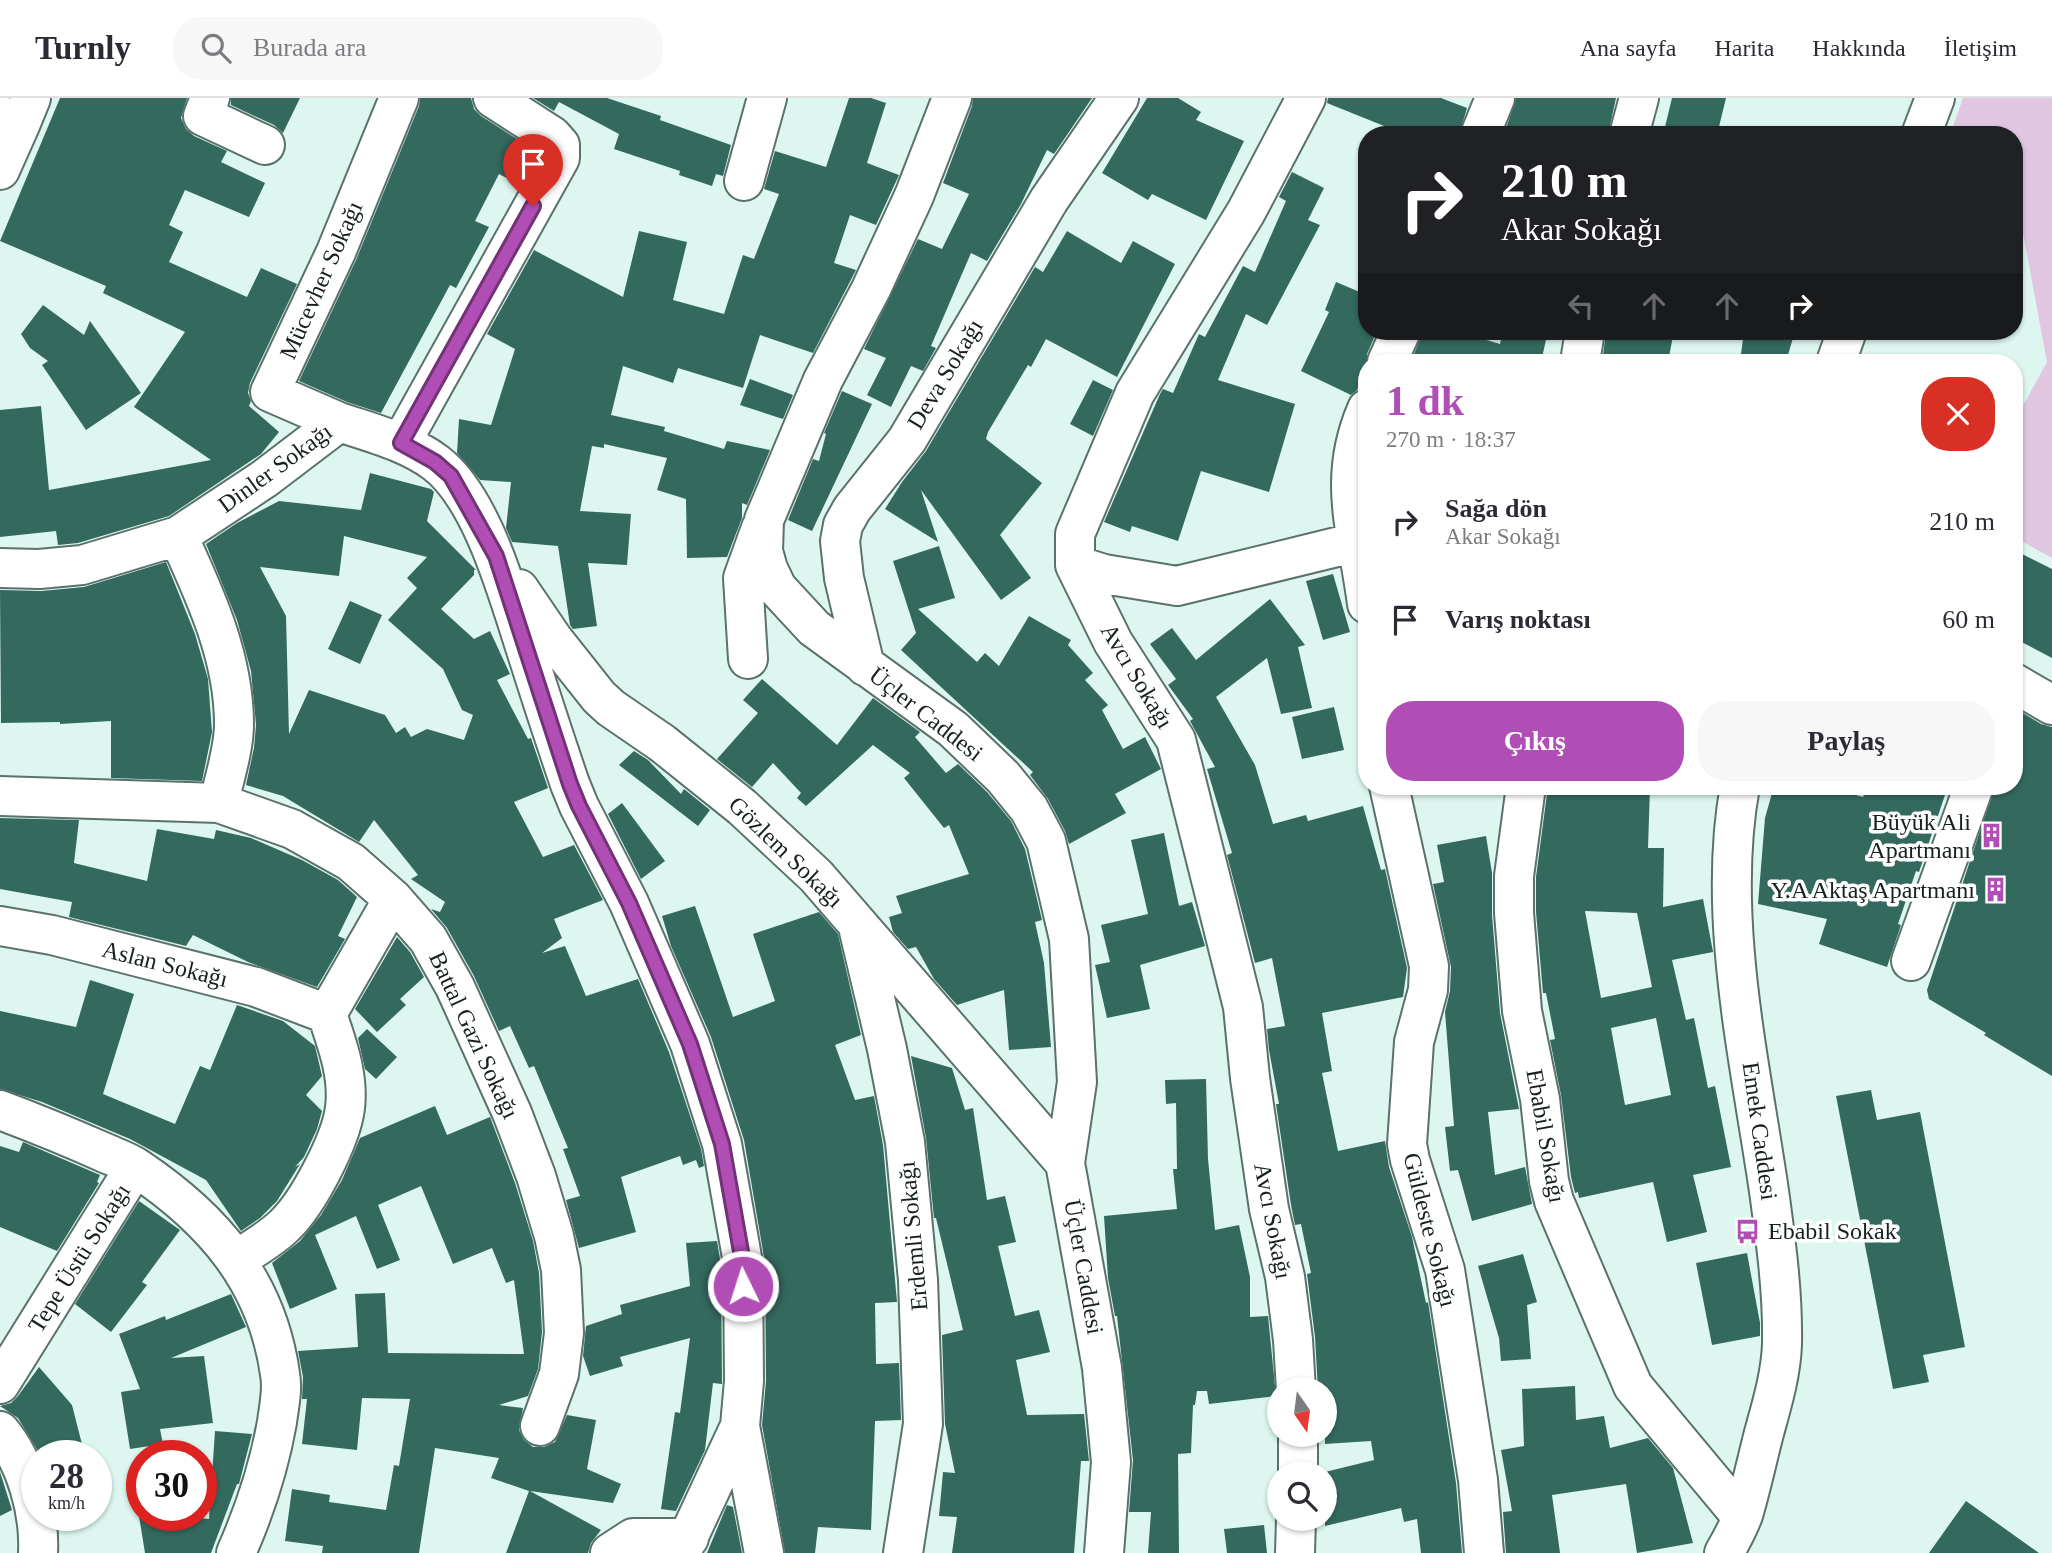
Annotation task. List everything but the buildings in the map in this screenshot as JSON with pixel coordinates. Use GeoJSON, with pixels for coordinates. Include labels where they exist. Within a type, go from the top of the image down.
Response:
{"type":"FeatureCollection","features":[{"type":"Feature","properties":{"kind":"street"},"geometry":{"type":"LineString","coordinates":[[210,98],[203,116],[265,145]]}},
{"type":"Feature","properties":{"kind":"street","name":"Mücevher Sokağı"},"geometry":{"type":"LineString","coordinates":[[339,422],[270,392],[336,252],[399,98]]}},
{"type":"Feature","properties":{"kind":"street"},"geometry":{"type":"LineString","coordinates":[[401,443],[560,158],[560,145],[552,136],[493,98]]}},
{"type":"Feature","properties":{"kind":"street"},"geometry":{"type":"LineString","coordinates":[[744,181],[767,98]]}},
{"type":"Feature","properties":{"kind":"street","name":"Üçler Caddesi"},"geometry":{"type":"LineString","coordinates":[[952,98],[915,196],[871,289],[823,380],[764,520],[763,551],[777,588],[814,628],[953,729],[1003,776],[1029,809],[1046,841],[1069,939],[1077,1082],[1065,1163],[1102,1368],[1109,1435],[1111,1462],[1104,1553]]}},
{"type":"Feature","properties":{"kind":"street","name":"Deva Sokağı"},"geometry":{"type":"LineString","coordinates":[[865,666],[844,578],[840,541],[843,525],[852,509],[906,440],[1049,200],[1119,98]]}},
{"type":"Feature","properties":{"kind":"street","name":"Avcı Sokağı"},"geometry":{"type":"LineString","coordinates":[[1295,1377],[1284,1277],[1269,1209],[1250,1079],[1243,1007],[1176,740],[1113,642],[1075,565],[1075,534],[1135,393],[1247,212],[1306,98]]}},
{"type":"Feature","properties":{"kind":"street"},"geometry":{"type":"LineString","coordinates":[[1483,126],[1494,98]]}},
{"type":"Feature","properties":{"kind":"street"},"geometry":{"type":"LineString","coordinates":[[1631,126],[1639,98]]}},
{"type":"Feature","properties":{"kind":"street"},"geometry":{"type":"LineString","coordinates":[[1924,126],[1935,98]]}},
{"type":"Feature","properties":{"kind":"street"},"geometry":{"type":"LineString","coordinates":[[0,170],[17,113]]}},
{"type":"Feature","properties":{"kind":"street","name":"Dinler Sokağı"},"geometry":{"type":"LineString","coordinates":[[0,568],[39,569],[82,565],[178,536],[264,480],[339,422],[401,443],[435,462],[451,476],[496,556],[570,784],[629,903],[690,1044],[722,1144],[743,1263],[744,1381],[740,1426],[685,1546]]}},
{"type":"Feature","properties":{"kind":"street"},"geometry":{"type":"LineString","coordinates":[[1358,430],[1350,489],[1358,541]]}},
{"type":"Feature","properties":{"kind":"street"},"geometry":{"type":"LineString","coordinates":[[748,659],[743,578],[764,520]]}},
{"type":"Feature","properties":{"kind":"street"},"geometry":{"type":"LineString","coordinates":[[178,536],[210,608],[227,662],[234,726],[219,803]]}},
{"type":"Feature","properties":{"kind":"street","name":"Gözlem Sokağı"},"geometry":{"type":"LineString","coordinates":[[496,556],[553,639],[598,697],[662,743],[742,807],[816,876],[1065,1163]]}},
{"type":"Feature","properties":{"kind":"street"},"geometry":{"type":"LineString","coordinates":[[1075,565],[1104,574],[1177,586],[1358,574]]}},
{"type":"Feature","properties":{"kind":"street"},"geometry":{"type":"LineString","coordinates":[[2023,688],[2052,705]]}},
{"type":"Feature","properties":{"kind":"street","name":"Güldeste Sokağı"},"geometry":{"type":"LineString","coordinates":[[1391,795],[1429,966],[1428,990],[1413,1042],[1407,1144],[1409,1160],[1445,1270],[1478,1480],[1484,1553]]}},
{"type":"Feature","properties":{"kind":"street","name":"Ebabil Sokağı"},"geometry":{"type":"LineString","coordinates":[[1525,795],[1514,876],[1514,913],[1522,1011],[1541,1099],[1549,1181],[1554,1201],[1633,1386],[1742,1517]]}},
{"type":"Feature","properties":{"kind":"street","name":"Emek Caddesi"},"geometry":{"type":"LineString","coordinates":[[1724,1553],[1742,1517],[1780,1365],[1782,1308],[1777,1246],[1741,1005],[1730,898],[1734,816],[1738,795]]}},
{"type":"Feature","properties":{"kind":"street"},"geometry":{"type":"LineString","coordinates":[[1911,961],[1971,795]]}},
{"type":"Feature","properties":{"kind":"street","name":"Battal Gazi Sokağı"},"geometry":{"type":"LineString","coordinates":[[0,796],[219,803],[292,829],[351,862],[393,899],[428,939],[487,1055],[536,1176],[554,1236],[561,1270],[564,1333],[559,1374],[540,1426]]}},
{"type":"Feature","properties":{"kind":"street"},"geometry":{"type":"LineString","coordinates":[[237,1259],[267,1241],[286,1225],[327,1160],[340,1129],[346,1090],[342,1061],[327,1014],[393,899]]}},
{"type":"Feature","properties":{"kind":"street","name":"Erdemli Sokağı"},"geometry":{"type":"LineString","coordinates":[[857,922],[887,1049],[905,1142],[918,1280],[923,1424],[902,1553]]}},
{"type":"Feature","properties":{"kind":"street","name":"Aslan Sokağı"},"geometry":{"type":"LineString","coordinates":[[0,926],[52,935],[256,987],[327,1014]]}},
{"type":"Feature","properties":{"kind":"street"},"geometry":{"type":"LineString","coordinates":[[0,1110],[61,1133],[135,1167],[204,1221],[237,1259],[261,1304],[281,1375],[281,1387],[270,1460],[251,1520],[236,1553]]}},
{"type":"Feature","properties":{"kind":"street","name":"Tepe Üstü Sokağı"},"geometry":{"type":"LineString","coordinates":[[0,1384],[135,1167]]}},
{"type":"Feature","properties":{"kind":"street"},"geometry":{"type":"LineString","coordinates":[[740,1426],[764,1553]]}},
{"type":"Feature","properties":{"kind":"street"},"geometry":{"type":"LineString","coordinates":[[0,1431],[10,1442],[29,1489],[38,1553]]}},
{"type":"Feature","properties":{"kind":"street"},"geometry":{"type":"LineString","coordinates":[[1295,1553],[1296,1531]]}},
{"type":"Feature","properties":{"kind":"street"},"geometry":{"type":"LineString","coordinates":[[610,1553],[633,1538],[685,1546]]}},
{"type":"Feature","properties":{"kind":"shaded area"},"geometry":{"type":"Polygon","coordinates":[[[1963,98],[2052,98],[2052,558],[2023,542],[2023,406],[2047,362],[2023,233],[2023,126],[1953,126],[1963,98]]]}},
{"type":"Feature","properties":{"kind":"place","name":"Büyük Ali Apartmanı"},"geometry":{"type":"Point","coordinates":[1991,836]}},
{"type":"Feature","properties":{"kind":"place","name":"Y.A Aktaş Apartmanı"},"geometry":{"type":"Point","coordinates":[1995,890]}},
{"type":"Feature","properties":{"kind":"place","name":"Ebabil Sokak"},"geometry":{"type":"Point","coordinates":[1748,1231]}},
{"type":"Feature","properties":{"kind":"route"},"geometry":{"type":"LineString","coordinates":[[533,206],[401,443],[435,462],[451,476],[496,556],[570,784],[629,903],[690,1044],[722,1144],[743,1263],[743,1286]]}}]}
